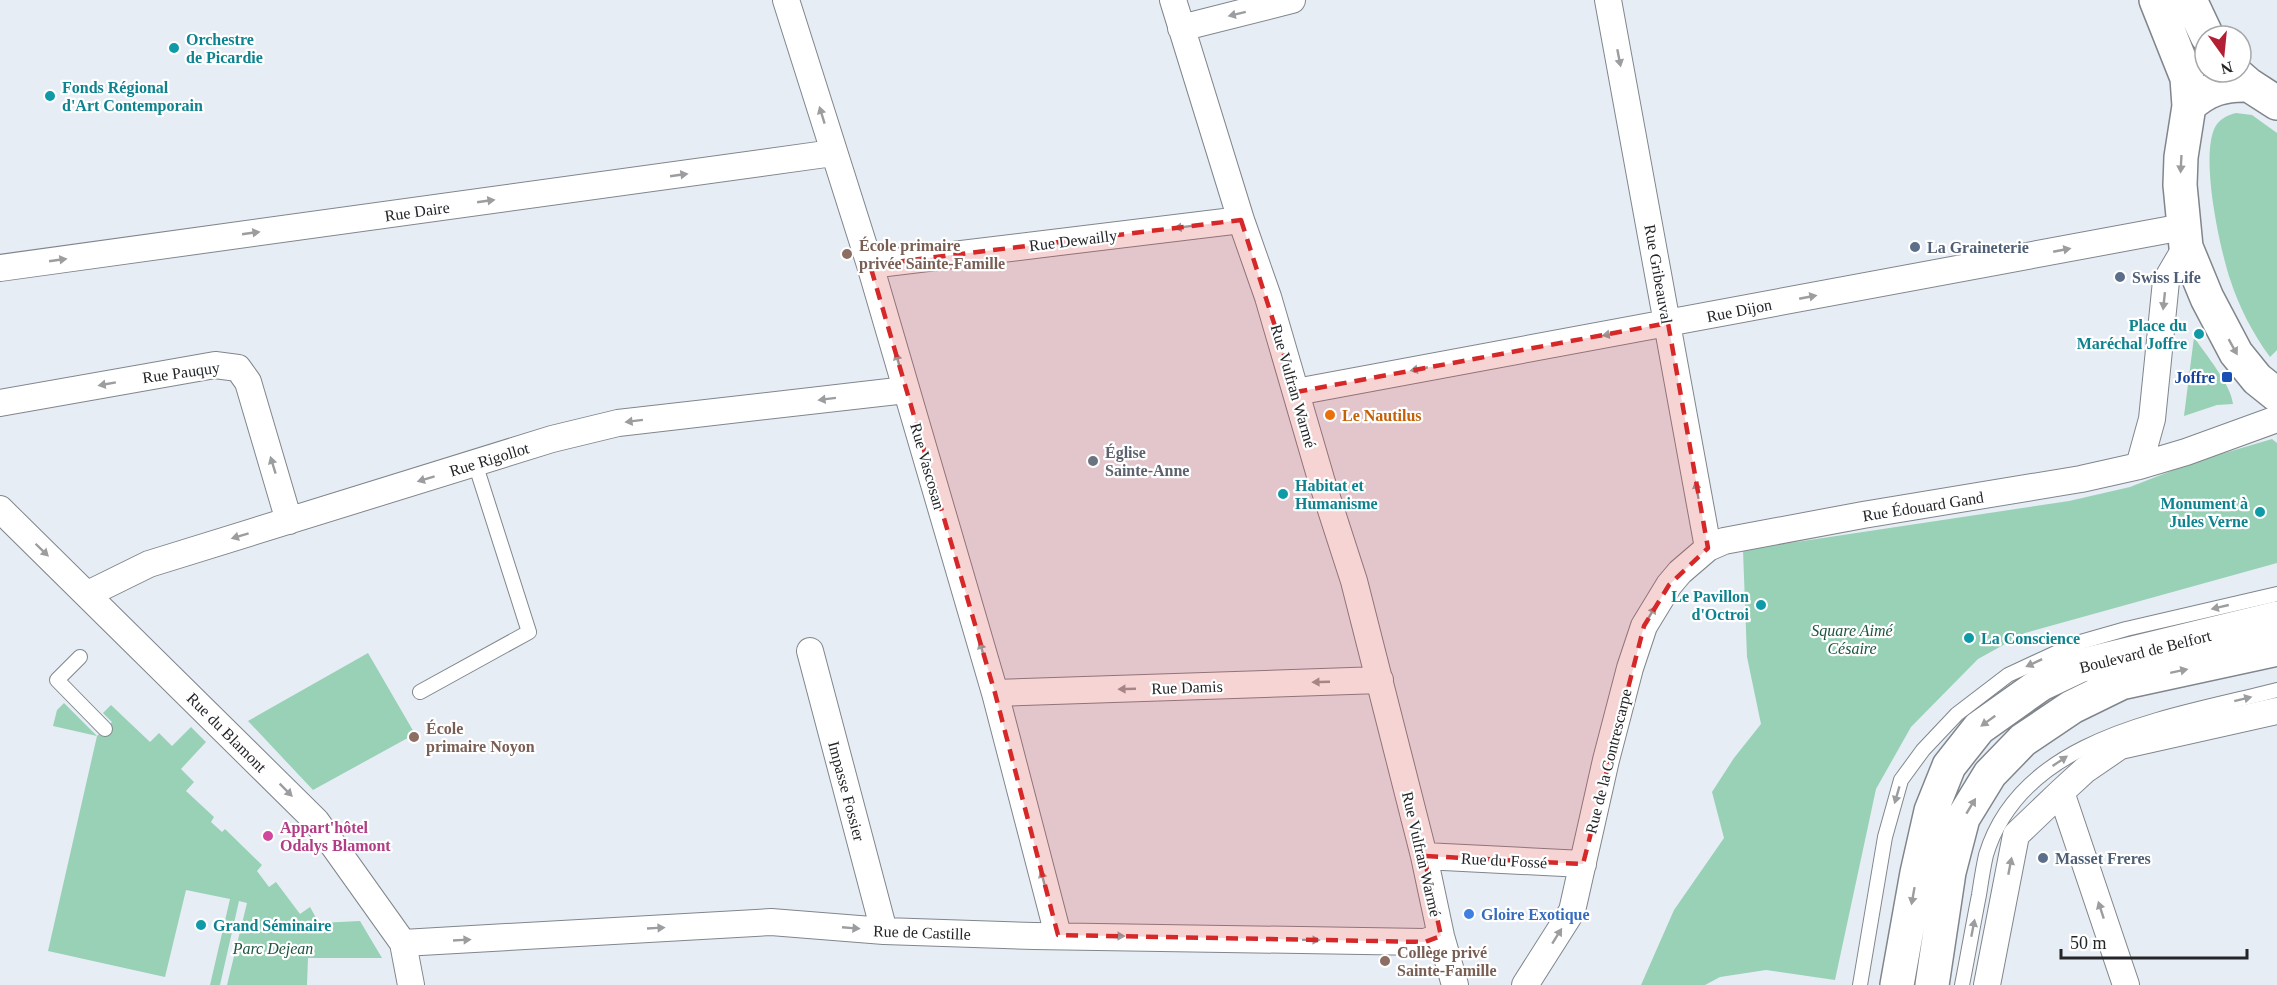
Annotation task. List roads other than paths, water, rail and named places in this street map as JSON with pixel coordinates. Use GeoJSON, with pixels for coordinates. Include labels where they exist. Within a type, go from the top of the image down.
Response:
{"type":"FeatureCollection","features":[{"type":"Feature","properties":{"kind":"main road"},"geometry":{"type":"LineString","coordinates":[[2156,0],[2187,78],[2189,106],[2181,156],[2180,185],[2184,237],[2207,298],[2236,353],[2257,379],[2277,395]]}},
{"type":"Feature","properties":{"kind":"main road"},"geometry":{"type":"LineString","coordinates":[[2190,0],[2202,24]]}},
{"type":"Feature","properties":{"kind":"main road"},"geometry":{"type":"LineString","coordinates":[[2189,106],[2199,97],[2214,89],[2232,84]]}},
{"type":"Feature","properties":{"kind":"main road"},"geometry":{"type":"LineString","coordinates":[[2250,84],[2277,103]]}},
{"type":"Feature","properties":{"kind":"main road","name":"Boulevard de Belfort"},"geometry":{"type":"LineString","coordinates":[[1897,985],[1917,873],[1931,811],[1949,766],[1979,728],[2041,684],[2079,666],[2277,618]]}},
{"type":"Feature","properties":{"kind":"main road","name":"Boulevard de Belfort"},"geometry":{"type":"LineString","coordinates":[[1932,985],[1949,872],[1964,818],[1990,774],[2023,741],[2072,707],[2121,683],[2277,649]]}},
{"type":"Feature","properties":{"kind":"street","name":"Rue Vascosan"},"geometry":{"type":"LineString","coordinates":[[786,0],[870,265],[995,693],[1058,935]]}},
{"type":"Feature","properties":{"kind":"street","name":"Rue Vulfran Warmé"},"geometry":{"type":"LineString","coordinates":[[1173,0],[1241,220],[1268,297],[1354,580],[1455,985]]}},
{"type":"Feature","properties":{"kind":"street"},"geometry":{"type":"LineString","coordinates":[[1181,28],[1292,0]]}},
{"type":"Feature","properties":{"kind":"street","name":"Rue Gribeauval"},"geometry":{"type":"LineString","coordinates":[[1608,0],[1708,548]]}},
{"type":"Feature","properties":{"kind":"street","name":"Rue Daire"},"geometry":{"type":"LineString","coordinates":[[0,268],[833,153]]}},
{"type":"Feature","properties":{"kind":"street","name":"Rue Dewailly"},"geometry":{"type":"LineString","coordinates":[[870,265],[1241,220]]}},
{"type":"Feature","properties":{"kind":"street"},"geometry":{"type":"LineString","coordinates":[[2139,466],[2152,419],[2166,281],[2184,237]]}},
{"type":"Feature","properties":{"kind":"street","name":"Rue Dijon"},"geometry":{"type":"LineString","coordinates":[[1296,392],[1668,323],[2184,237]]}},
{"type":"Feature","properties":{"kind":"street","name":"Rue Pauquy"},"geometry":{"type":"LineString","coordinates":[[0,403],[215,364],[238,368],[248,382],[289,521]]}},
{"type":"Feature","properties":{"kind":"street","name":"Rue Rigollot"},"geometry":{"type":"LineString","coordinates":[[88,594],[149,564],[552,439],[618,423],[906,390]]}},
{"type":"Feature","properties":{"kind":"street","name":"Rue Édouard Gand"},"geometry":{"type":"LineString","coordinates":[[1708,548],[1736,539],[1863,515],[2081,479],[2139,466],[2186,452],[2277,418]]}},
{"type":"Feature","properties":{"kind":"street","name":"Rue du Blamont"},"geometry":{"type":"LineString","coordinates":[[0,509],[88,594],[110,625],[316,821],[403,943],[411,985]]}},
{"type":"Feature","properties":{"kind":"street","name":"Rue de la Contrescarpe"},"geometry":{"type":"LineString","coordinates":[[1525,985],[1572,911],[1618,714],[1644,626],[1669,585],[1680,572],[1708,548]]}},
{"type":"Feature","properties":{"kind":"street","name":"Impasse Fossier"},"geometry":{"type":"LineString","coordinates":[[810,651],[884,931]]}},
{"type":"Feature","properties":{"kind":"street","name":"Rue Damis"},"geometry":{"type":"LineString","coordinates":[[995,693],[1380,680]]}},
{"type":"Feature","properties":{"kind":"street"},"geometry":{"type":"LineString","coordinates":[[1987,985],[2016,835],[2061,792],[2085,770],[2120,746],[2277,711]]}},
{"type":"Feature","properties":{"kind":"street"},"geometry":{"type":"LineString","coordinates":[[2061,792],[2126,985]]}},
{"type":"Feature","properties":{"kind":"street","name":"Rue du Fossé"},"geometry":{"type":"LineString","coordinates":[[1424,856],[1583,864]]}},
{"type":"Feature","properties":{"kind":"street","name":"Rue de Castille"},"geometry":{"type":"LineString","coordinates":[[403,943],[771,922],[884,931],[1034,936],[1425,942],[1441,936]]}},
{"type":"Feature","properties":{"kind":"lane"},"geometry":{"type":"LineString","coordinates":[[420,692],[529,632],[475,463]]}},
{"type":"Feature","properties":{"kind":"lane"},"geometry":{"type":"LineString","coordinates":[[1860,985],[1885,837],[1901,780],[1923,750],[1957,714],[2008,675],[2077,643],[2126,629],[2277,594]]}},
{"type":"Feature","properties":{"kind":"lane"},"geometry":{"type":"LineString","coordinates":[[80,657],[57,680],[105,729]]}},
{"type":"Feature","properties":{"kind":"lane"},"geometry":{"type":"LineString","coordinates":[[1962,985],[1986,854],[2002,820],[2024,791],[2059,760],[2118,731],[2277,690]]}},
{"type":"Feature","properties":{"kind":"place","name":"Orchestre de Picardie"},"geometry":{"type":"Point","coordinates":[174,48]}},
{"type":"Feature","properties":{"kind":"place","name":"Fonds Régional d'Art Contemporain"},"geometry":{"type":"Point","coordinates":[50,96]}},
{"type":"Feature","properties":{"kind":"place","name":"La Graineterie"},"geometry":{"type":"Point","coordinates":[1915,247]}},
{"type":"Feature","properties":{"kind":"place","name":"École primaire privée Sainte-Famille"},"geometry":{"type":"Point","coordinates":[847,254]}},
{"type":"Feature","properties":{"kind":"place","name":"Swiss Life"},"geometry":{"type":"Point","coordinates":[2120,277]}},
{"type":"Feature","properties":{"kind":"place","name":"Place du Maréchal Joffre"},"geometry":{"type":"Point","coordinates":[2199,334]}},
{"type":"Feature","properties":{"kind":"place","name":"Joffre"},"geometry":{"type":"Point","coordinates":[2227,377]}},
{"type":"Feature","properties":{"kind":"place","name":"Le Nautilus"},"geometry":{"type":"Point","coordinates":[1330,415]}},
{"type":"Feature","properties":{"kind":"place","name":"Église Sainte-Anne"},"geometry":{"type":"Point","coordinates":[1093,461]}},
{"type":"Feature","properties":{"kind":"place","name":"Habitat et Humanisme"},"geometry":{"type":"Point","coordinates":[1283,494]}},
{"type":"Feature","properties":{"kind":"place","name":"Monument à Jules Verne"},"geometry":{"type":"Point","coordinates":[2260,512]}},
{"type":"Feature","properties":{"kind":"place","name":"Le Pavillon d'Octroi"},"geometry":{"type":"Point","coordinates":[1761,605]}},
{"type":"Feature","properties":{"kind":"place","name":"La Conscience"},"geometry":{"type":"Point","coordinates":[1969,638]}},
{"type":"Feature","properties":{"kind":"place","name":"École primaire Noyon"},"geometry":{"type":"Point","coordinates":[414,737]}},
{"type":"Feature","properties":{"kind":"place","name":"Appart'hôtel Odalys Blamont"},"geometry":{"type":"Point","coordinates":[268,836]}},
{"type":"Feature","properties":{"kind":"place","name":"Masset Freres"},"geometry":{"type":"Point","coordinates":[2043,858]}},
{"type":"Feature","properties":{"kind":"place","name":"Gloire Exotique"},"geometry":{"type":"Point","coordinates":[1469,914]}},
{"type":"Feature","properties":{"kind":"place","name":"Grand Séminaire"},"geometry":{"type":"Point","coordinates":[201,925]}},
{"type":"Feature","properties":{"kind":"place","name":"Collège privé Sainte-Famille"},"geometry":{"type":"Point","coordinates":[1385,961]}},
{"type":"Feature","properties":{"kind":"park label","name":"Square Aimé Césaire"},"geometry":{"type":"Point","coordinates":[1852,639]}},
{"type":"Feature","properties":{"kind":"park label","name":"Parc Dejean"},"geometry":{"type":"Point","coordinates":[273,948]}}]}
